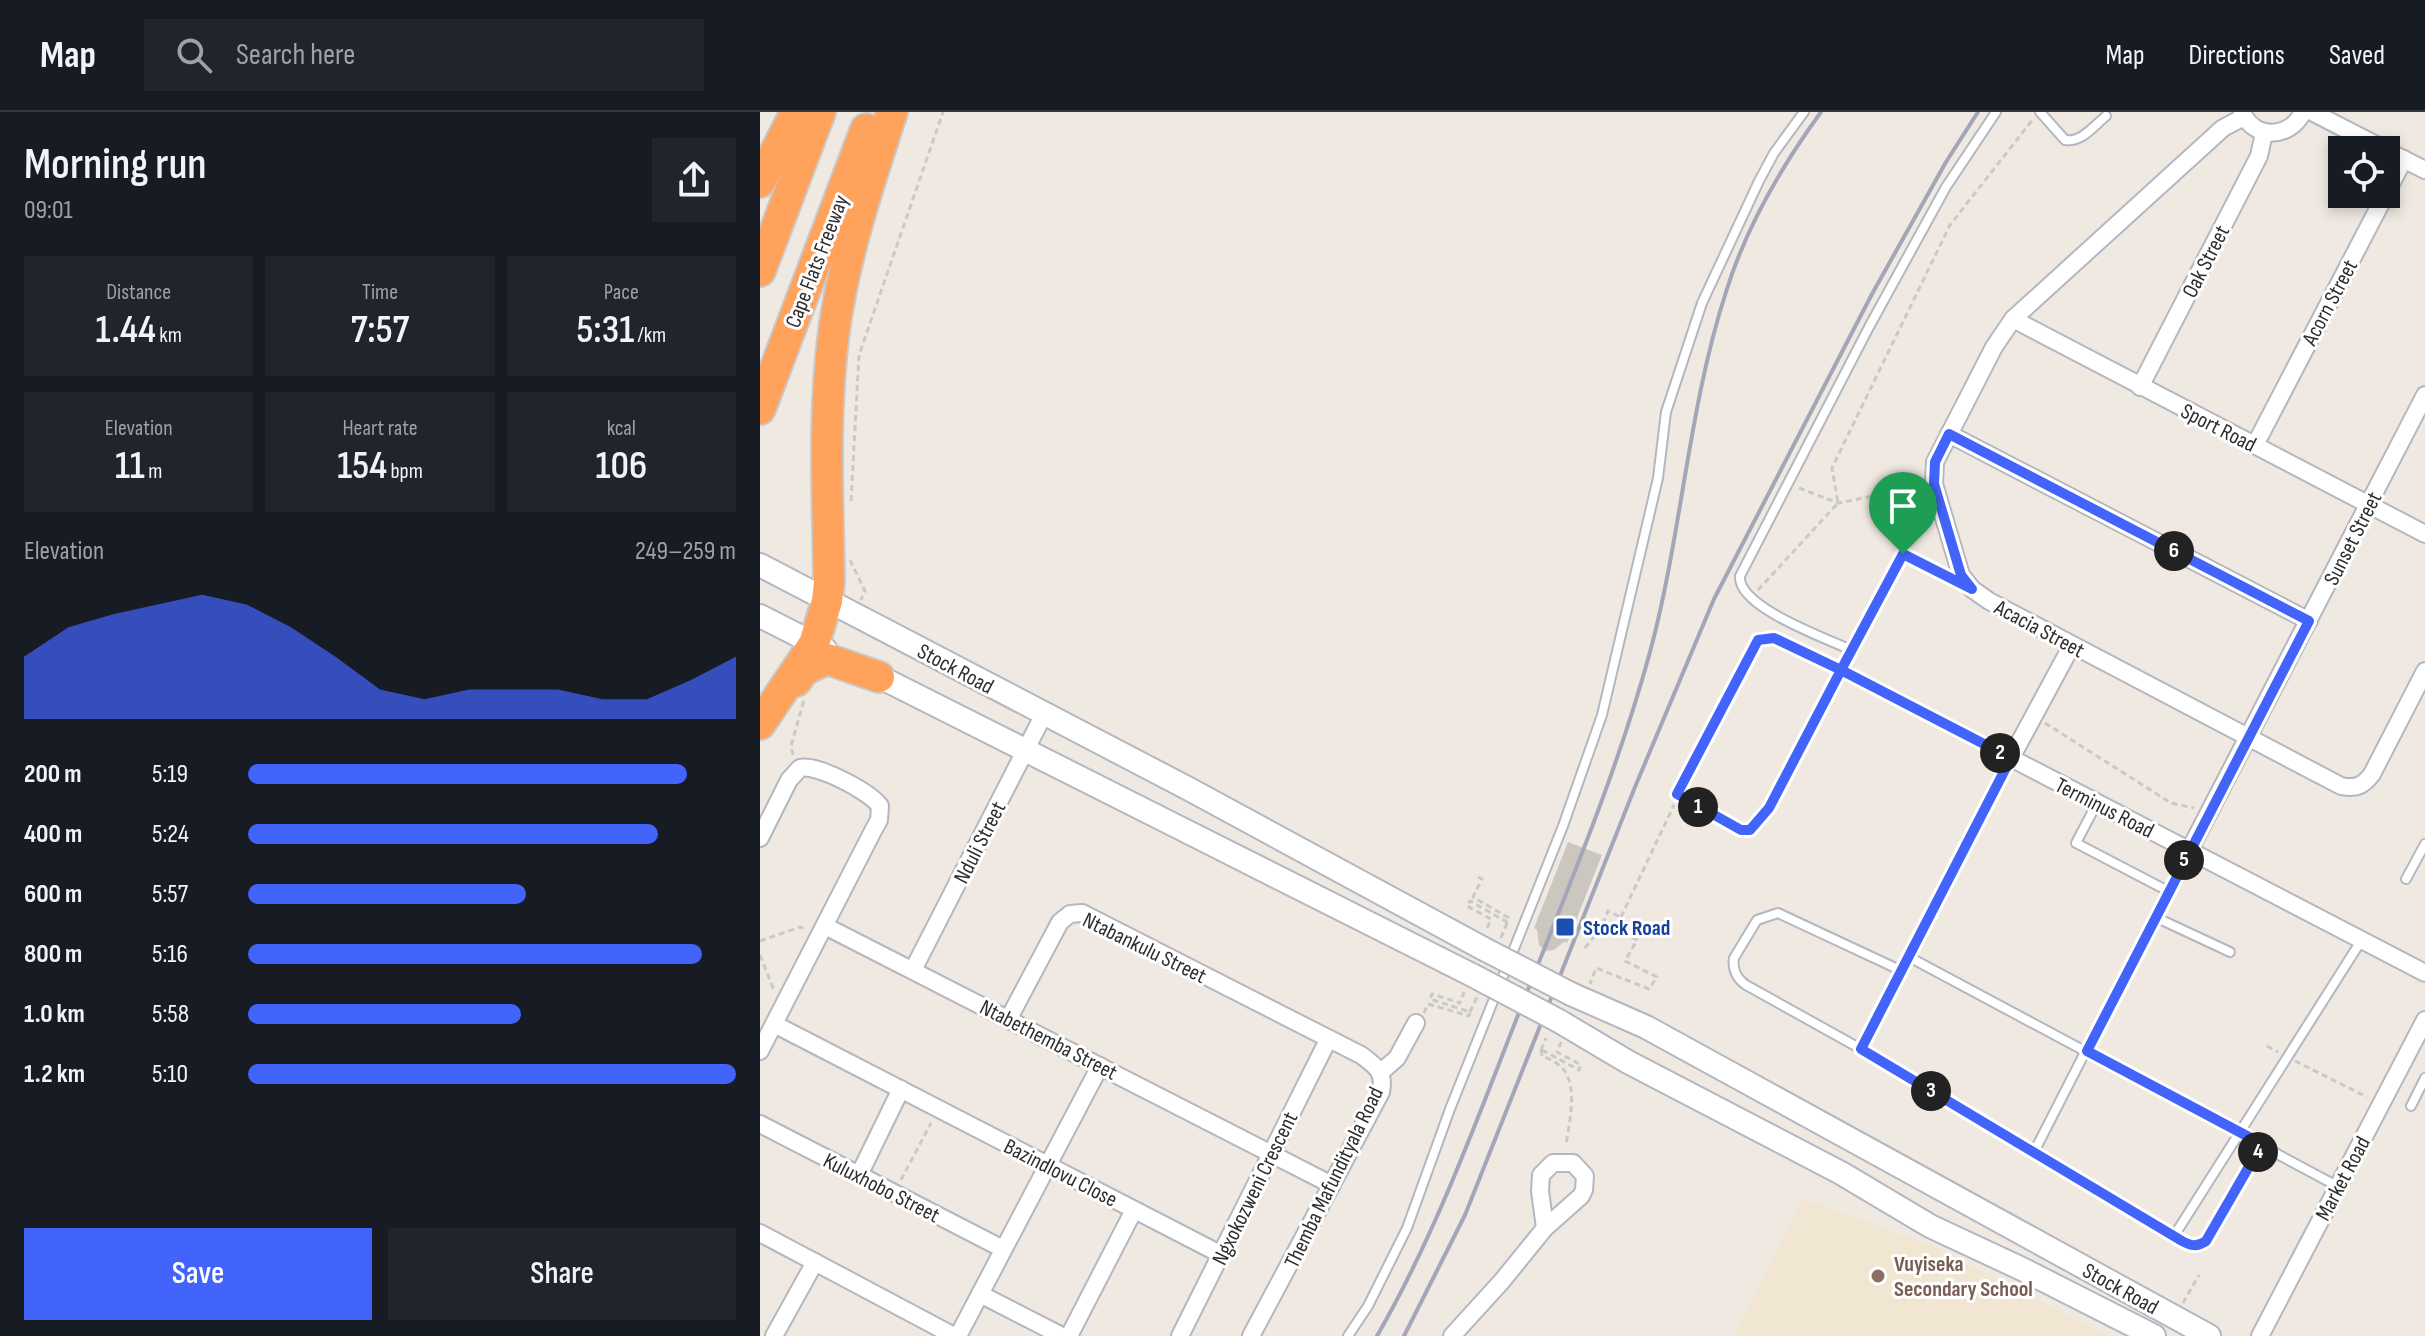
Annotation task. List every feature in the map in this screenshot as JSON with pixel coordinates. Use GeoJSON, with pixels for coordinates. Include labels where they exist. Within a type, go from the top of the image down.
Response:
{"type":"FeatureCollection","features":[{"type":"Feature","properties":{"kind":"highway"},"geometry":{"type":"LineString","coordinates":[[760,182],[796,112]]}},
{"type":"Feature","properties":{"kind":"highway"},"geometry":{"type":"LineString","coordinates":[[760,271],[820,112]]}},
{"type":"Feature","properties":{"kind":"highway","name":"Cape Flats Freeway"},"geometry":{"type":"LineString","coordinates":[[760,409],[873,112]]}},
{"type":"Feature","properties":{"kind":"highway"},"geometry":{"type":"LineString","coordinates":[[760,724],[814,644],[827,601],[827,402],[834,329],[867,190],[892,112]]}},
{"type":"Feature","properties":{"kind":"highway"},"geometry":{"type":"LineString","coordinates":[[760,730],[804,670],[814,664],[827,659],[835,660],[879,677]]}},
{"type":"Feature","properties":{"kind":"main road","name":"Stock Road"},"geometry":{"type":"LineString","coordinates":[[760,565],[1580,991],[2209,1336]]}},
{"type":"Feature","properties":{"kind":"main road"},"geometry":{"type":"LineString","coordinates":[[760,577],[807,608],[812,621],[814,644]]}},
{"type":"Feature","properties":{"kind":"main road","name":"Stock Road"},"geometry":{"type":"LineString","coordinates":[[760,616],[1024,752],[1248,860],[1556,1033],[1628,1062],[1841,1173],[1930,1226],[2154,1336]]}},
{"type":"Feature","properties":{"kind":"street"},"geometry":{"type":"LineString","coordinates":[[2243,115],[2253,127],[2264,133],[2277,133],[2289,129],[2303,112]]}},
{"type":"Feature","properties":{"kind":"street"},"geometry":{"type":"LineString","coordinates":[[2312,112],[2359,136]]}},
{"type":"Feature","properties":{"kind":"street","name":"Acacia Street"},"geometry":{"type":"LineString","coordinates":[[2243,115],[2223,128],[2013,319],[1994,347],[1935,462],[1934,484],[1961,575],[1972,589],[1989,601],[2341,786],[2353,789],[2365,783],[2372,774],[2425,671]]}},
{"type":"Feature","properties":{"kind":"street","name":"Oak Street"},"geometry":{"type":"LineString","coordinates":[[2140,387],[2259,156],[2264,133]]}},
{"type":"Feature","properties":{"kind":"street"},"geometry":{"type":"LineString","coordinates":[[2400,157],[2425,170]]}},
{"type":"Feature","properties":{"kind":"street","name":"Acorn Street"},"geometry":{"type":"LineString","coordinates":[[2255,445],[2404,159]]}},
{"type":"Feature","properties":{"kind":"street","name":"Sport Road"},"geometry":{"type":"LineString","coordinates":[[2013,319],[2425,534]]}},
{"type":"Feature","properties":{"kind":"street","name":"Sunset Street"},"geometry":{"type":"LineString","coordinates":[[2189,851],[2425,395]]}},
{"type":"Feature","properties":{"kind":"street"},"geometry":{"type":"LineString","coordinates":[[1949,434],[2309,621]]}},
{"type":"Feature","properties":{"kind":"street"},"geometry":{"type":"LineString","coordinates":[[2011,758],[2072,645]]}},
{"type":"Feature","properties":{"kind":"street","name":"Nduli Street"},"geometry":{"type":"LineString","coordinates":[[913,970],[1044,714]]}},
{"type":"Feature","properties":{"kind":"street","name":"Terminus Road"},"geometry":{"type":"LineString","coordinates":[[2011,758],[2425,973]]}},
{"type":"Feature","properties":{"kind":"street"},"geometry":{"type":"LineString","coordinates":[[760,838],[789,780],[800,768],[816,768],[872,797],[880,806],[879,820],[760,1051]]}},
{"type":"Feature","properties":{"kind":"street","name":"Ntabankulu Street"},"geometry":{"type":"LineString","coordinates":[[1009,1018],[1060,922],[1070,914],[1082,913],[1328,1040]]}},
{"type":"Feature","properties":{"kind":"street","name":"Ntabethemba Street"},"geometry":{"type":"LineString","coordinates":[[822,931],[913,970],[1332,1185]]}},
{"type":"Feature","properties":{"kind":"street"},"geometry":{"type":"LineString","coordinates":[[1381,1072],[1397,1058],[1421,1017]]}},
{"type":"Feature","properties":{"kind":"street","name":"Market Road"},"geometry":{"type":"LineString","coordinates":[[2260,1336],[2425,1020]]}},
{"type":"Feature","properties":{"kind":"street","name":"Bazindlovu Close"},"geometry":{"type":"LineString","coordinates":[[774,1024],[1222,1255]]}},
{"type":"Feature","properties":{"kind":"street","name":"Themba Mafundityala Road"},"geometry":{"type":"LineString","coordinates":[[1251,1336],[1381,1092],[1381,1072],[1361,1055],[1328,1040]]}},
{"type":"Feature","properties":{"kind":"street","name":"Ngxokozweni Crescent"},"geometry":{"type":"LineString","coordinates":[[1180,1336],[1328,1040]]}},
{"type":"Feature","properties":{"kind":"street"},"geometry":{"type":"LineString","coordinates":[[760,1233],[956,1336],[1100,1066]]}},
{"type":"Feature","properties":{"kind":"street"},"geometry":{"type":"LineString","coordinates":[[859,1175],[901,1089]]}},
{"type":"Feature","properties":{"kind":"street","name":"Kuluxhobo Street"},"geometry":{"type":"LineString","coordinates":[[760,1124],[1003,1249]]}},
{"type":"Feature","properties":{"kind":"street"},"geometry":{"type":"LineString","coordinates":[[1069,1336],[1134,1210]]}},
{"type":"Feature","properties":{"kind":"street"},"geometry":{"type":"LineString","coordinates":[[1452,1336],[1545,1228]]}},
{"type":"Feature","properties":{"kind":"street"},"geometry":{"type":"LineString","coordinates":[[774,1336],[815,1262]]}},
{"type":"Feature","properties":{"kind":"street"},"geometry":{"type":"LineString","coordinates":[[980,1294],[1062,1336]]}},
{"type":"Feature","properties":{"kind":"lane"},"geometry":{"type":"LineString","coordinates":[[1348,1336],[1368,1306],[1407,1228],[1450,1109],[1563,826],[1602,715],[1658,478],[1666,412],[1702,303],[1759,181],[1774,153],[1804,112]]}},
{"type":"Feature","properties":{"kind":"lane"},"geometry":{"type":"LineString","coordinates":[[1841,670],[1774,638],[1758,640],[1677,791],[1679,797],[1741,830],[1750,830],[1769,808],[1841,670],[1851,650],[1763,608],[1741,586],[1740,576],[1869,327],[1946,187],[1996,112]]}},
{"type":"Feature","properties":{"kind":"lane"},"geometry":{"type":"LineString","coordinates":[[2040,112],[2065,140],[2071,142],[2106,116]]}},
{"type":"Feature","properties":{"kind":"lane","name":"Terminus Road"},"geometry":{"type":"LineString","coordinates":[[1841,670],[2011,758]]}},
{"type":"Feature","properties":{"kind":"lane"},"geometry":{"type":"LineString","coordinates":[[1861,1049],[2011,758]]}},
{"type":"Feature","properties":{"kind":"lane"},"geometry":{"type":"LineString","coordinates":[[2097,803],[2076,843],[2168,891]]}},
{"type":"Feature","properties":{"kind":"lane"},"geometry":{"type":"LineString","coordinates":[[2406,879],[2425,844]]}},
{"type":"Feature","properties":{"kind":"lane"},"geometry":{"type":"LineString","coordinates":[[2034,1152],[2189,851]]}},
{"type":"Feature","properties":{"kind":"lane"},"geometry":{"type":"LineString","coordinates":[[1902,971],[1778,913],[1757,920],[1734,958],[1733,965],[1741,982],[1861,1049],[2191,1246],[2206,1241],[2262,1144]]}},
{"type":"Feature","properties":{"kind":"lane"},"geometry":{"type":"LineString","coordinates":[[2155,917],[2230,952]]}},
{"type":"Feature","properties":{"kind":"lane"},"geometry":{"type":"LineString","coordinates":[[2174,1236],[2361,941]]}},
{"type":"Feature","properties":{"kind":"lane"},"geometry":{"type":"LineString","coordinates":[[1909,957],[2337,1186]]}},
{"type":"Feature","properties":{"kind":"lane"},"geometry":{"type":"LineString","coordinates":[[2411,1106],[2425,1078]]}},
{"type":"Feature","properties":{"kind":"path"},"geometry":{"type":"LineString","coordinates":[[850,506],[859,355],[943,112]]}},
{"type":"Feature","properties":{"kind":"path"},"geometry":{"type":"LineString","coordinates":[[1838,503],[1832,468],[1950,225],[2040,112]]}},
{"type":"Feature","properties":{"kind":"path"},"geometry":{"type":"LineString","coordinates":[[1788,484],[1838,503],[1873,496],[1924,515],[1851,650]]}},
{"type":"Feature","properties":{"kind":"path"},"geometry":{"type":"LineString","coordinates":[[1747,594],[1761,589],[1838,503]]}},
{"type":"Feature","properties":{"kind":"path"},"geometry":{"type":"LineString","coordinates":[[847,552],[865,591],[861,600]]}},
{"type":"Feature","properties":{"kind":"path"},"geometry":{"type":"LineString","coordinates":[[1903,554],[1972,589]]}},
{"type":"Feature","properties":{"kind":"path"},"geometry":{"type":"LineString","coordinates":[[800,768],[794,761],[791,746],[805,699]]}},
{"type":"Feature","properties":{"kind":"path"},"geometry":{"type":"LineString","coordinates":[[2034,716],[2171,803],[2209,811]]}},
{"type":"Feature","properties":{"kind":"path"},"geometry":{"type":"LineString","coordinates":[[1580,991],[1596,968],[1649,989],[1657,977],[1625,961],[1637,940],[1615,928],[1675,804]]}},
{"type":"Feature","properties":{"kind":"path"},"geometry":{"type":"LineString","coordinates":[[1478,877],[1482,879],[1473,897],[1509,918],[1507,922],[1470,901],[1467,906],[1491,919],[1484,941]]}},
{"type":"Feature","properties":{"kind":"path"},"geometry":{"type":"LineString","coordinates":[[1585,948],[1602,926],[1608,911],[1621,917]]}},
{"type":"Feature","properties":{"kind":"path"},"geometry":{"type":"LineString","coordinates":[[760,941],[800,927],[822,931]]}},
{"type":"Feature","properties":{"kind":"path"},"geometry":{"type":"LineString","coordinates":[[760,955],[773,988],[788,997]]}},
{"type":"Feature","properties":{"kind":"path"},"geometry":{"type":"LineString","coordinates":[[1469,982],[1460,1003],[1432,994],[1430,999],[1470,1012]]}},
{"type":"Feature","properties":{"kind":"path"},"geometry":{"type":"LineString","coordinates":[[1421,1017],[1428,1004],[1469,1016],[1474,1003]]}},
{"type":"Feature","properties":{"kind":"path"},"geometry":{"type":"LineString","coordinates":[[1541,1050],[1579,1070],[1581,1065],[1557,1052],[1556,1033]]}},
{"type":"Feature","properties":{"kind":"path"},"geometry":{"type":"LineString","coordinates":[[1541,1050],[1556,1033]]}},
{"type":"Feature","properties":{"kind":"path"},"geometry":{"type":"LineString","coordinates":[[2267,1046],[2370,1099]]}},
{"type":"Feature","properties":{"kind":"path"},"geometry":{"type":"LineString","coordinates":[[1541,1050],[1542,1056],[1561,1066],[1572,1097],[1566,1145]]}},
{"type":"Feature","properties":{"kind":"path"},"geometry":{"type":"LineString","coordinates":[[894,1193],[939,1109]]}},
{"type":"Feature","properties":{"kind":"path"},"geometry":{"type":"LineString","coordinates":[[2181,1305],[2199,1275]]}},
{"type":"Feature","properties":{"kind":"shaded area","name":"Vuyiseka Secondary School"},"geometry":{"type":"Polygon","coordinates":[[[1804,1199],[1931,1245],[2108,1336],[1733,1336],[1804,1199]]]}},
{"type":"Feature","properties":{"kind":"building"},"geometry":{"type":"Polygon","coordinates":[[[1568,842],[1602,855],[1567,943],[1546,951],[1539,945],[1534,928],[1568,842]]]}},
{"type":"Feature","properties":{"kind":"railway"},"geometry":{"type":"LineString","coordinates":[[1377,1336],[1419,1256],[1456,1173],[1607,786],[1637,697],[1661,607],[1703,381],[1726,292],[1766,198],[1821,112]]}},
{"type":"Feature","properties":{"kind":"railway"},"geometry":{"type":"LineString","coordinates":[[1404,1336],[1465,1215],[1635,787],[1714,599],[1872,294],[1946,162],[1978,112]]}},
{"type":"Feature","properties":{"kind":"place","name":"Stock Road"},"geometry":{"type":"Point","coordinates":[1565,927]}},
{"type":"Feature","properties":{"kind":"place","name":"Vuyiseka Secondary School"},"geometry":{"type":"Point","coordinates":[1878,1276]}},
{"type":"Feature","properties":{"kind":"route"},"geometry":{"type":"LineString","coordinates":[[1903,554],[1841,670],[1774,638],[1763,637],[1755,643],[1677,794],[1741,830],[1750,830],[1769,808],[1841,670],[2011,758],[1861,1049],[2182,1241],[2191,1246],[2202,1244],[2262,1144],[2087,1051],[2309,621],[1949,434],[1935,462],[1934,484],[1961,575],[1972,589],[1903,554]]}}]}
